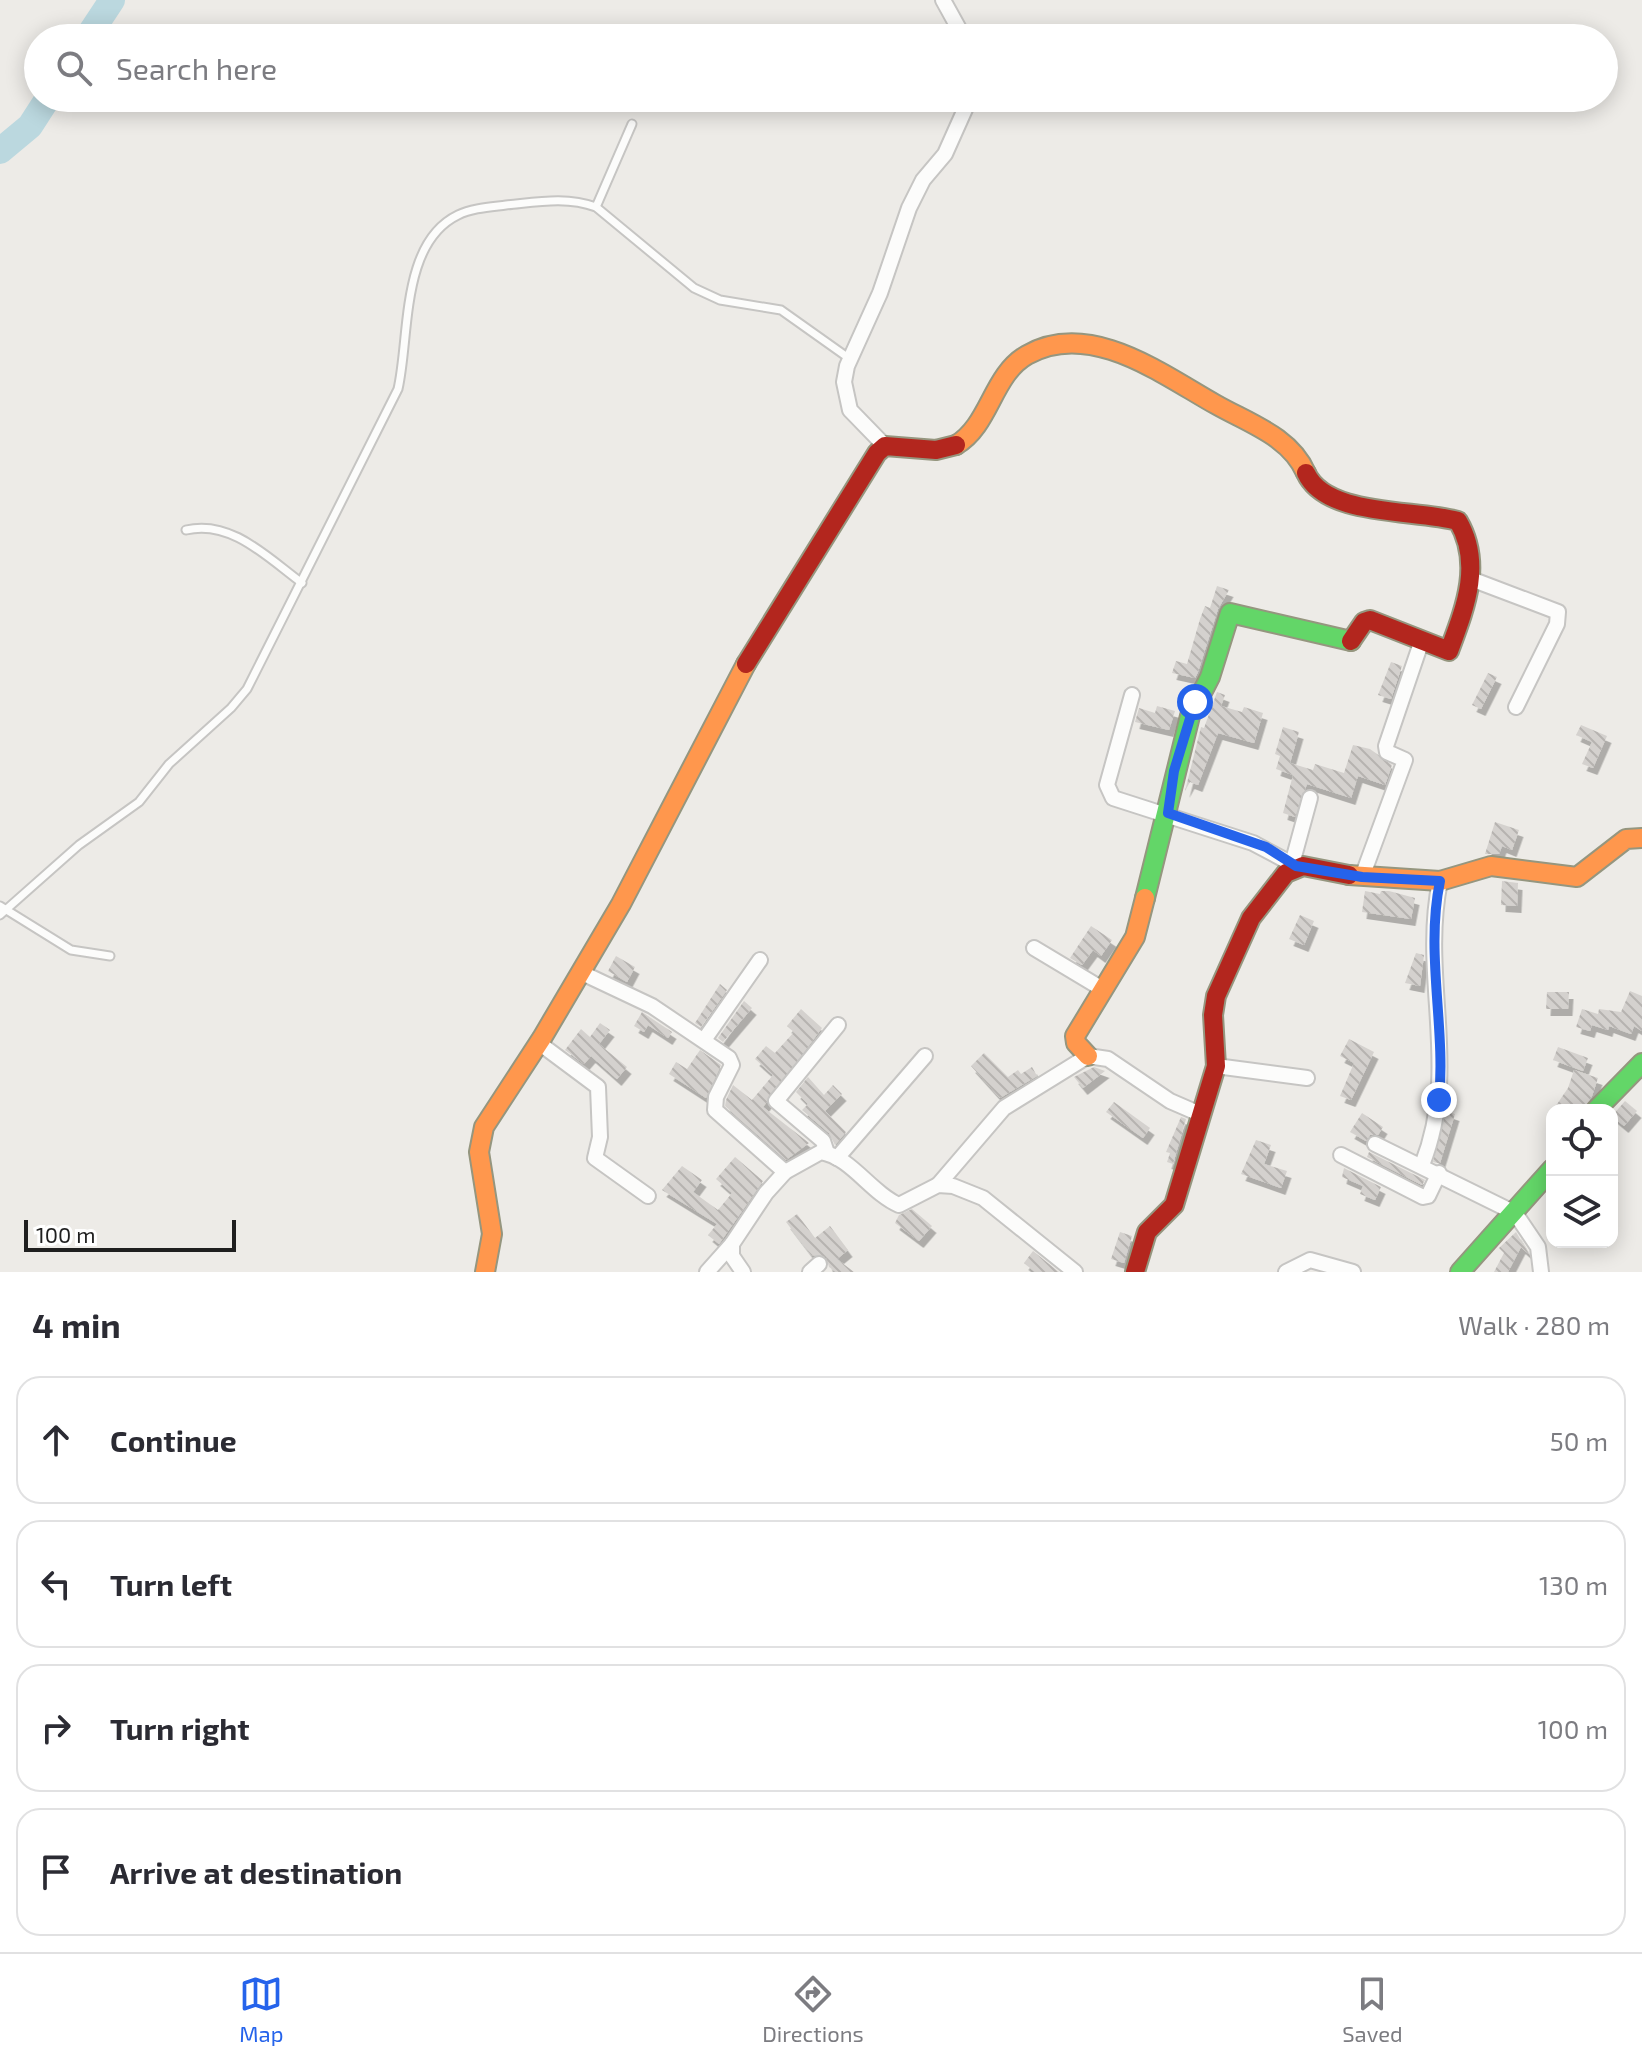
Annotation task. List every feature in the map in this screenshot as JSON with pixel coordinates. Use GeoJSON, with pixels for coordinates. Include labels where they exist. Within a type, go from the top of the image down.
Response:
{"type":"FeatureCollection","features":[{"type":"Feature","properties":{"kind":"street"},"geometry":{"type":"LineString","coordinates":[[943,0],[956,24]]}},
{"type":"Feature","properties":{"kind":"street"},"geometry":{"type":"LineString","coordinates":[[964,112],[945,154],[923,180],[909,208],[880,293],[850,359],[844,382],[850,410],[885,446],[954,447],[965,439],[1011,367],[1026,352],[1046,347],[1107,349],[1164,371],[1294,452],[1318,492],[1331,498],[1458,521],[1471,549],[1471,579],[1449,651],[1368,620],[1355,639],[1344,641],[1230,613],[1210,677],[1190,716],[1135,937],[1075,1036],[1076,1043],[1088,1056],[1108,1059],[1170,1101],[1200,1114]]}},
{"type":"Feature","properties":{"kind":"street"},"geometry":{"type":"LineString","coordinates":[[485,1272],[492,1222],[479,1152],[481,1137],[621,904],[698,750],[757,644],[885,446]]}},
{"type":"Feature","properties":{"kind":"street"},"geometry":{"type":"LineString","coordinates":[[1471,579],[1558,612],[1557,624],[1516,707]]}},
{"type":"Feature","properties":{"kind":"street"},"geometry":{"type":"LineString","coordinates":[[1362,877],[1405,760],[1387,752],[1386,746],[1422,640]]}},
{"type":"Feature","properties":{"kind":"street"},"geometry":{"type":"LineString","coordinates":[[1132,695],[1107,785],[1108,793],[1113,798],[1168,813],[1266,847],[1294,865],[1362,877],[1440,881],[1491,866],[1577,877],[1626,839],[1642,838]]}},
{"type":"Feature","properties":{"kind":"street"},"geometry":{"type":"LineString","coordinates":[[1135,1272],[1147,1233],[1174,1205],[1216,1066],[1213,1015],[1221,983],[1251,918],[1279,879],[1294,865],[1310,798]]}},
{"type":"Feature","properties":{"kind":"street"},"geometry":{"type":"LineString","coordinates":[[1422,1165],[1433,1129],[1441,1074],[1432,923],[1440,881]]}},
{"type":"Feature","properties":{"kind":"street"},"geometry":{"type":"LineString","coordinates":[[1034,948],[1104,990]]}},
{"type":"Feature","properties":{"kind":"street"},"geometry":{"type":"LineString","coordinates":[[704,1040],[760,960]]}},
{"type":"Feature","properties":{"kind":"street"},"geometry":{"type":"LineString","coordinates":[[580,972],[652,1006],[704,1040],[732,1063],[716,1097],[715,1110],[785,1172]]}},
{"type":"Feature","properties":{"kind":"street"},"geometry":{"type":"LineString","coordinates":[[838,1025],[776,1101],[823,1141],[832,1156],[883,1197],[899,1205],[938,1185],[1004,1108],[1088,1056]]}},
{"type":"Feature","properties":{"kind":"street"},"geometry":{"type":"LineString","coordinates":[[539,1043],[598,1087],[600,1137],[595,1158],[648,1196]]}},
{"type":"Feature","properties":{"kind":"street"},"geometry":{"type":"LineString","coordinates":[[832,1156],[925,1056]]}},
{"type":"Feature","properties":{"kind":"street"},"geometry":{"type":"LineString","coordinates":[[1602,1104],[1642,1063]]}},
{"type":"Feature","properties":{"kind":"street"},"geometry":{"type":"LineString","coordinates":[[1216,1066],[1307,1078]]}},
{"type":"Feature","properties":{"kind":"street"},"geometry":{"type":"LineString","coordinates":[[1375,1144],[1515,1213],[1540,1251],[1541,1272]]}},
{"type":"Feature","properties":{"kind":"street"},"geometry":{"type":"LineString","coordinates":[[707,1272],[732,1244],[766,1193],[785,1172],[818,1153],[832,1156]]}},
{"type":"Feature","properties":{"kind":"street"},"geometry":{"type":"LineString","coordinates":[[1341,1155],[1423,1197],[1428,1196],[1439,1173]]}},
{"type":"Feature","properties":{"kind":"street"},"geometry":{"type":"LineString","coordinates":[[1460,1272],[1546,1176]]}},
{"type":"Feature","properties":{"kind":"street"},"geometry":{"type":"LineString","coordinates":[[938,1185],[953,1186],[983,1198],[1075,1272]]}},
{"type":"Feature","properties":{"kind":"street"},"geometry":{"type":"LineString","coordinates":[[732,1244],[732,1256],[743,1272]]}},
{"type":"Feature","properties":{"kind":"street"},"geometry":{"type":"LineString","coordinates":[[1286,1272],[1310,1260],[1353,1272]]}},
{"type":"Feature","properties":{"kind":"lane"},"geometry":{"type":"LineString","coordinates":[[596,207],[632,124]]}},
{"type":"Feature","properties":{"kind":"lane"},"geometry":{"type":"LineString","coordinates":[[110,956],[71,950],[2,910],[79,845],[139,802],[169,764],[231,708],[261,665],[398,389],[404,363],[408,299],[429,242],[446,222],[476,209],[563,199],[596,207],[694,288],[720,300],[781,310],[850,359]]}},
{"type":"Feature","properties":{"kind":"lane"},"geometry":{"type":"LineString","coordinates":[[186,530],[202,526],[221,529],[246,542],[302,583]]}},
{"type":"Feature","properties":{"kind":"building"},"geometry":{"type":"Polygon","coordinates":[[[1217,586],[1229,590],[1218,609],[1195,678],[1172,673],[1176,661],[1187,664],[1205,606],[1210,608],[1217,586]]]}},
{"type":"Feature","properties":{"kind":"building"},"geometry":{"type":"Polygon","coordinates":[[[1391,662],[1402,666],[1391,699],[1378,695],[1391,662]]]}},
{"type":"Feature","properties":{"kind":"building"},"geometry":{"type":"Polygon","coordinates":[[[1488,673],[1497,677],[1481,709],[1472,705],[1488,673]]]}},
{"type":"Feature","properties":{"kind":"building"},"geometry":{"type":"Polygon","coordinates":[[[1217,692],[1225,695],[1221,706],[1242,712],[1244,707],[1263,713],[1254,743],[1218,733],[1198,785],[1190,782],[1185,791],[1201,727],[1204,728],[1217,692]]]}},
{"type":"Feature","properties":{"kind":"building"},"geometry":{"type":"Polygon","coordinates":[[[1157,706],[1175,711],[1169,730],[1135,722],[1139,708],[1155,713],[1157,706]]]}},
{"type":"Feature","properties":{"kind":"building"},"geometry":{"type":"Polygon","coordinates":[[[1581,725],[1607,736],[1593,768],[1582,764],[1592,742],[1576,735],[1581,725]]]}},
{"type":"Feature","properties":{"kind":"building"},"geometry":{"type":"Polygon","coordinates":[[[1283,727],[1299,732],[1290,763],[1313,770],[1315,764],[1344,773],[1353,745],[1370,749],[1392,765],[1385,785],[1358,776],[1351,798],[1307,784],[1295,817],[1283,813],[1293,775],[1276,769],[1280,756],[1275,754],[1283,727]]]}},
{"type":"Feature","properties":{"kind":"building"},"geometry":{"type":"Polygon","coordinates":[[[1495,822],[1519,830],[1512,850],[1502,846],[1499,854],[1485,854],[1495,822]]]}},
{"type":"Feature","properties":{"kind":"building"},"geometry":{"type":"Polygon","coordinates":[[[1502,881],[1518,883],[1517,906],[1501,905],[1502,881]]]}},
{"type":"Feature","properties":{"kind":"building"},"geometry":{"type":"Polygon","coordinates":[[[1365,891],[1380,894],[1381,891],[1389,891],[1415,898],[1411,919],[1362,912],[1365,891]]]}},
{"type":"Feature","properties":{"kind":"building"},"geometry":{"type":"Polygon","coordinates":[[[1300,915],[1314,921],[1304,945],[1289,939],[1300,915]]]}},
{"type":"Feature","properties":{"kind":"building"},"geometry":{"type":"Polygon","coordinates":[[[1091,926],[1112,940],[1101,956],[1093,950],[1082,965],[1070,958],[1091,926]]]}},
{"type":"Feature","properties":{"kind":"building"},"geometry":{"type":"Polygon","coordinates":[[[1416,953],[1424,955],[1420,986],[1405,983],[1416,953]]]}},
{"type":"Feature","properties":{"kind":"building"},"geometry":{"type":"Polygon","coordinates":[[[616,956],[635,967],[627,982],[608,971],[616,956]]]}},
{"type":"Feature","properties":{"kind":"building"},"geometry":{"type":"Polygon","coordinates":[[[720,984],[727,990],[701,1027],[695,1023],[720,984]]]}},
{"type":"Feature","properties":{"kind":"building"},"geometry":{"type":"Polygon","coordinates":[[[1630,991],[1642,996],[1642,1031],[1634,1026],[1631,1034],[1609,1026],[1608,1030],[1592,1025],[1590,1031],[1576,1027],[1582,1009],[1598,1014],[1599,1009],[1621,1012],[1630,991]]]}},
{"type":"Feature","properties":{"kind":"building"},"geometry":{"type":"Polygon","coordinates":[[[1547,992],[1569,992],[1568,1009],[1546,1009],[1547,992]]]}},
{"type":"Feature","properties":{"kind":"building"},"geometry":{"type":"Polygon","coordinates":[[[744,1001],[752,1008],[723,1042],[718,1038],[744,1001]]]}},
{"type":"Feature","properties":{"kind":"building"},"geometry":{"type":"Polygon","coordinates":[[[801,1009],[822,1028],[763,1107],[809,1143],[786,1160],[725,1106],[733,1085],[752,1100],[773,1075],[755,1059],[766,1046],[775,1053],[794,1032],[787,1026],[801,1009]]]}},
{"type":"Feature","properties":{"kind":"building"},"geometry":{"type":"Polygon","coordinates":[[[642,1012],[672,1032],[668,1038],[648,1025],[644,1032],[634,1026],[642,1012]]]}},
{"type":"Feature","properties":{"kind":"building"},"geometry":{"type":"Polygon","coordinates":[[[600,1023],[610,1030],[599,1044],[627,1067],[617,1079],[591,1056],[584,1064],[565,1050],[581,1029],[590,1037],[600,1023]]]}},
{"type":"Feature","properties":{"kind":"building"},"geometry":{"type":"Polygon","coordinates":[[[1349,1039],[1374,1052],[1351,1100],[1340,1096],[1354,1063],[1340,1056],[1349,1039]]]}},
{"type":"Feature","properties":{"kind":"building"},"geometry":{"type":"Polygon","coordinates":[[[1558,1047],[1588,1058],[1583,1071],[1553,1060],[1558,1047]]]}},
{"type":"Feature","properties":{"kind":"building"},"geometry":{"type":"Polygon","coordinates":[[[700,1050],[721,1065],[706,1098],[669,1074],[676,1062],[687,1069],[700,1050]]]}},
{"type":"Feature","properties":{"kind":"building"},"geometry":{"type":"Polygon","coordinates":[[[984,1053],[1008,1077],[1018,1070],[1021,1074],[1032,1067],[1037,1076],[1000,1098],[971,1066],[984,1053]]]}},
{"type":"Feature","properties":{"kind":"building"},"geometry":{"type":"Polygon","coordinates":[[[1094,1067],[1105,1071],[1083,1088],[1074,1077],[1094,1067]]]}},
{"type":"Feature","properties":{"kind":"building"},"geometry":{"type":"Polygon","coordinates":[[[1574,1070],[1598,1078],[1587,1104],[1557,1104],[1568,1088],[1574,1070]]]}},
{"type":"Feature","properties":{"kind":"building"},"geometry":{"type":"Polygon","coordinates":[[[808,1077],[824,1095],[833,1085],[842,1094],[825,1111],[846,1132],[835,1145],[829,1133],[802,1110],[808,1104],[796,1092],[808,1077]]]}},
{"type":"Feature","properties":{"kind":"building"},"geometry":{"type":"Polygon","coordinates":[[[1625,1101],[1637,1111],[1624,1126],[1618,1121],[1618,1109],[1625,1101]]]}},
{"type":"Feature","properties":{"kind":"building"},"geometry":{"type":"Polygon","coordinates":[[[1114,1102],[1150,1128],[1143,1138],[1106,1112],[1114,1102]]]}},
{"type":"Feature","properties":{"kind":"building"},"geometry":{"type":"Polygon","coordinates":[[[1446,1111],[1455,1114],[1440,1163],[1437,1163],[1433,1162],[1446,1111]]]}},
{"type":"Feature","properties":{"kind":"building"},"geometry":{"type":"Polygon","coordinates":[[[1362,1113],[1383,1127],[1378,1135],[1370,1135],[1366,1141],[1350,1132],[1362,1113]]]}},
{"type":"Feature","properties":{"kind":"building"},"geometry":{"type":"Polygon","coordinates":[[[1181,1117],[1186,1119],[1173,1164],[1167,1162],[1170,1153],[1166,1152],[1181,1117]]]}},
{"type":"Feature","properties":{"kind":"building"},"geometry":{"type":"Polygon","coordinates":[[[1256,1140],[1271,1145],[1264,1164],[1287,1171],[1281,1188],[1241,1174],[1256,1140]]]}},
{"type":"Feature","properties":{"kind":"building"},"geometry":{"type":"Polygon","coordinates":[[[1369,1152],[1425,1180],[1422,1185],[1367,1157],[1369,1152]]]}},
{"type":"Feature","properties":{"kind":"building"},"geometry":{"type":"Polygon","coordinates":[[[735,1157],[763,1181],[719,1244],[708,1235],[717,1224],[662,1190],[682,1166],[702,1180],[693,1192],[718,1210],[732,1193],[716,1179],[735,1157]]]}},
{"type":"Feature","properties":{"kind":"building"},"geometry":{"type":"Polygon","coordinates":[[[1344,1168],[1381,1187],[1375,1200],[1360,1194],[1363,1186],[1342,1177],[1344,1168]]]}},
{"type":"Feature","properties":{"kind":"building"},"geometry":{"type":"Polygon","coordinates":[[[912,1209],[932,1226],[919,1241],[895,1223],[899,1215],[912,1209]]]}},
{"type":"Feature","properties":{"kind":"building"},"geometry":{"type":"Polygon","coordinates":[[[797,1214],[815,1238],[830,1226],[848,1250],[837,1259],[854,1272],[836,1272],[829,1267],[826,1257],[811,1255],[786,1222],[797,1214]]]}},
{"type":"Feature","properties":{"kind":"building"},"geometry":{"type":"Polygon","coordinates":[[[1120,1232],[1132,1236],[1124,1263],[1111,1259],[1120,1232]]]}},
{"type":"Feature","properties":{"kind":"building"},"geometry":{"type":"Polygon","coordinates":[[[1516,1232],[1529,1254],[1521,1247],[1508,1272],[1494,1272],[1504,1253],[1499,1248],[1516,1232]]]}},
{"type":"Feature","properties":{"kind":"building"},"geometry":{"type":"Polygon","coordinates":[[[1033,1251],[1059,1272],[1035,1272],[1024,1263],[1033,1251]]]}},
{"type":"Feature","properties":{"kind":"waterway"},"geometry":{"type":"LineString","coordinates":[[96,24],[112,0]]}},
{"type":"Feature","properties":{"kind":"waterway"},"geometry":{"type":"LineString","coordinates":[[0,151],[30,126],[39,112]]}},
{"type":"Feature","properties":{"kind":"traffic: fast"},"geometry":{"type":"LineString","coordinates":[[1145,898],[1190,716],[1210,677],[1230,613],[1351,641]]}},
{"type":"Feature","properties":{"kind":"traffic: fast"},"geometry":{"type":"LineString","coordinates":[[1602,1104],[1642,1063]]}},
{"type":"Feature","properties":{"kind":"traffic: fast"},"geometry":{"type":"LineString","coordinates":[[1460,1272],[1546,1176]]}},
{"type":"Feature","properties":{"kind":"traffic: slow"},"geometry":{"type":"LineString","coordinates":[[956,445],[977,425],[1015,364],[1027,355],[1051,346],[1076,343],[1125,355],[1254,424],[1290,449],[1306,473]]}},
{"type":"Feature","properties":{"kind":"traffic: slow"},"geometry":{"type":"LineString","coordinates":[[485,1272],[492,1234],[479,1152],[484,1127],[542,1038],[621,904],[746,664]]}},
{"type":"Feature","properties":{"kind":"traffic: slow"},"geometry":{"type":"LineString","coordinates":[[1349,875],[1440,881],[1491,866],[1577,877],[1626,839],[1642,838]]}},
{"type":"Feature","properties":{"kind":"traffic: slow"},"geometry":{"type":"LineString","coordinates":[[1088,1056],[1076,1043],[1075,1036],[1135,937],[1145,898]]}},
{"type":"Feature","properties":{"kind":"traffic: jam"},"geometry":{"type":"LineString","coordinates":[[746,664],[877,453],[885,446],[936,450],[956,445]]}},
{"type":"Feature","properties":{"kind":"traffic: jam"},"geometry":{"type":"LineString","coordinates":[[1306,473],[1317,487],[1332,497],[1373,509],[1458,521],[1465,537],[1469,553],[1469,586],[1449,651],[1370,620],[1364,622],[1351,641]]}},
{"type":"Feature","properties":{"kind":"traffic: jam"},"geometry":{"type":"LineString","coordinates":[[1135,1272],[1147,1232],[1174,1205],[1216,1066],[1213,1015],[1216,996],[1251,918],[1286,873],[1303,866],[1349,875]]}},
{"type":"Feature","properties":{"kind":"route"},"geometry":{"type":"LineString","coordinates":[[1195,702],[1174,771],[1168,813],[1266,847],[1296,866],[1362,877],[1440,881],[1432,923],[1436,1004],[1442,1048],[1439,1100]]}}]}
